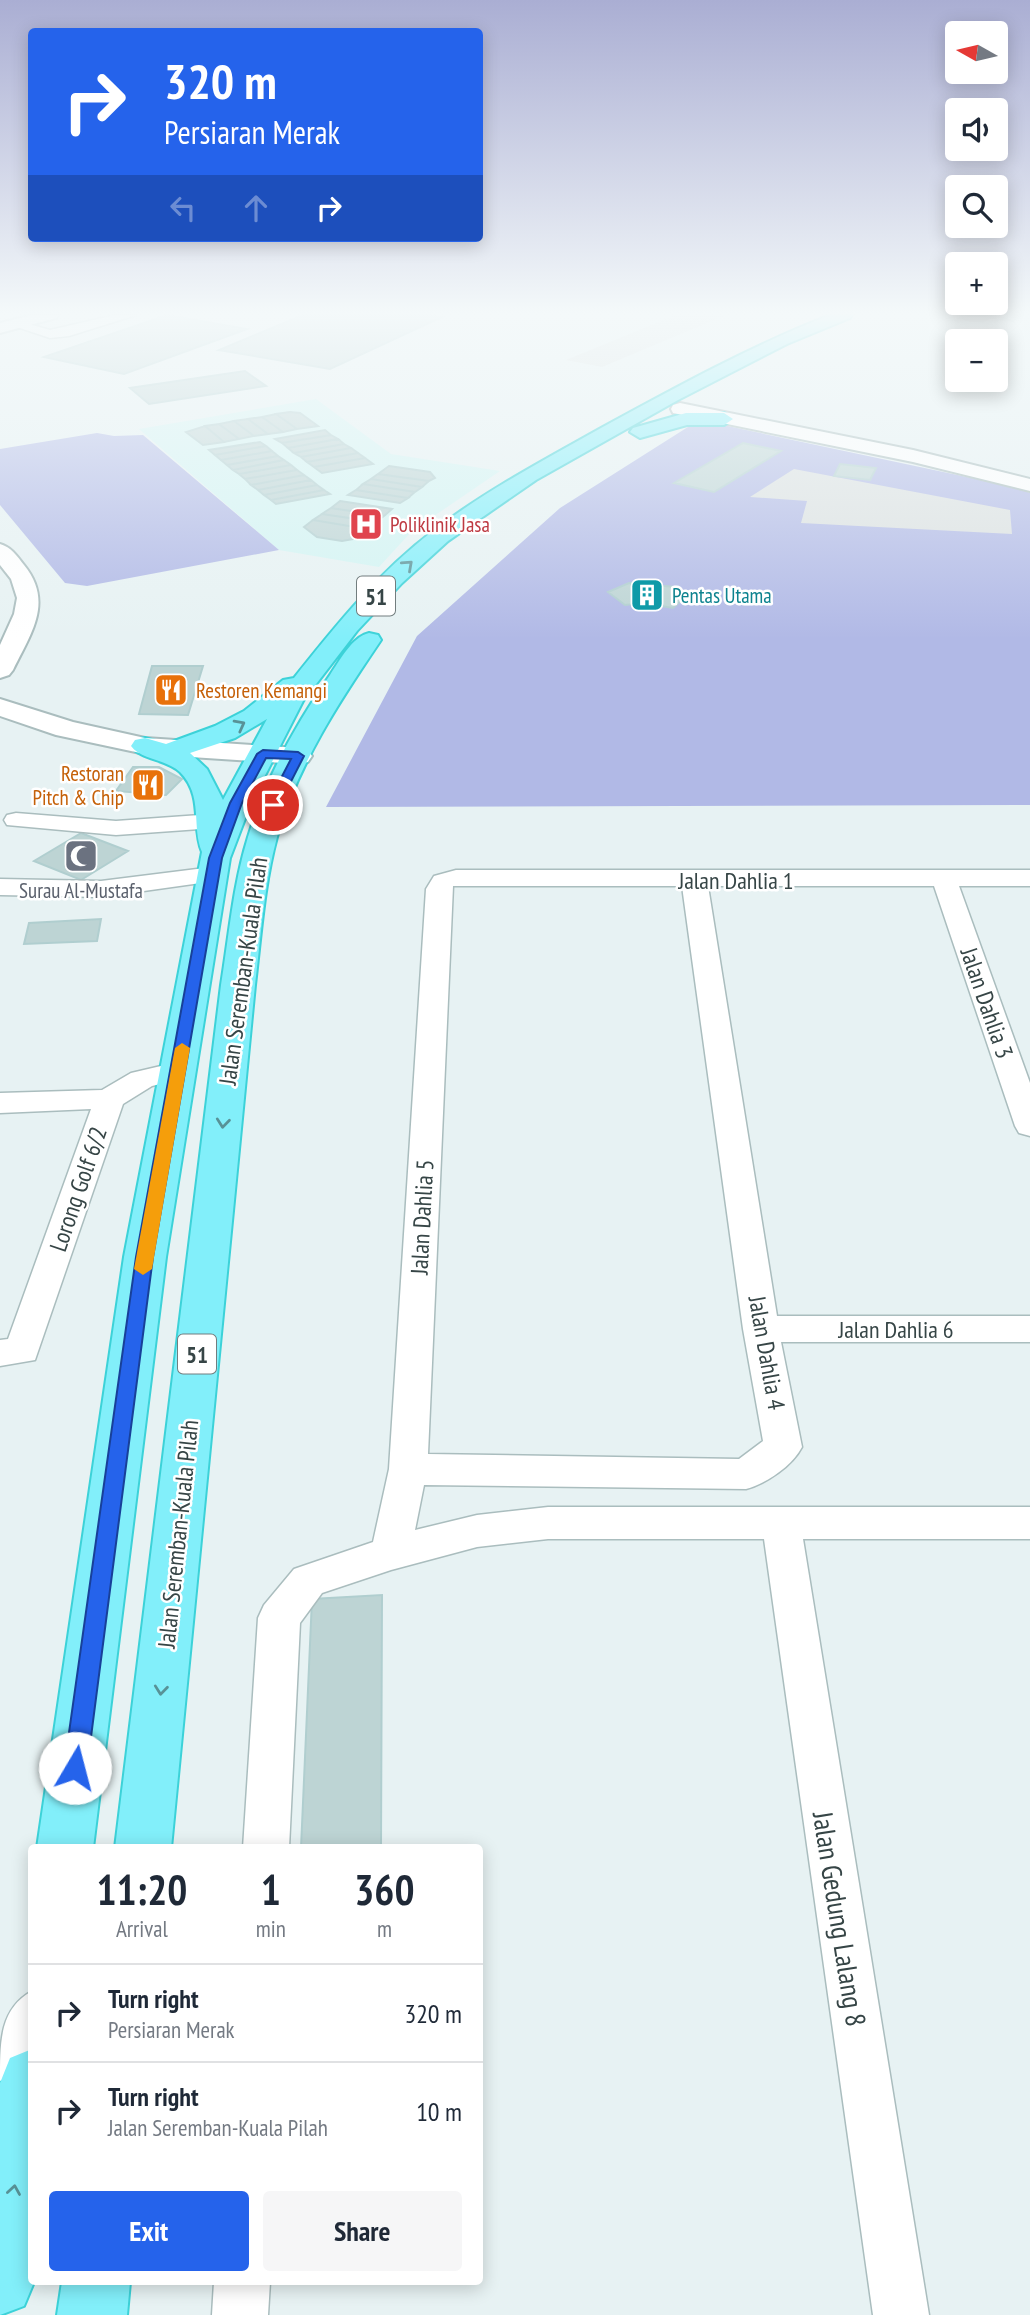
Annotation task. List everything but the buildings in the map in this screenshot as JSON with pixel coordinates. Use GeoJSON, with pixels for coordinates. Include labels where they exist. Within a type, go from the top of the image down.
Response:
{"type":"FeatureCollection","features":[{"type":"Feature","properties":{"kind":"highway","name":"Jalan Seremban-Kuala Pilah"},"geometry":{"type":"LineString","coordinates":[[143,1844],[238,985],[256,861],[273,805],[291,699],[341,635],[394,578],[440,536],[529,476],[640,423]]}},
{"type":"Feature","properties":{"kind":"highway","name":"Jalan Seremban-Kuala Pilah"},"geometry":{"type":"LineString","coordinates":[[492,527],[641,423]]}},
{"type":"Feature","properties":{"kind":"highway","name":"Jalan Seremban-Kuala Pilah"},"geometry":{"type":"LineString","coordinates":[[66,1844],[145,1257],[214,852],[236,803],[326,701],[357,654],[383,625]]}},
{"type":"Feature","properties":{"kind":"highway"},"geometry":{"type":"LineString","coordinates":[[176,749],[225,732],[253,717],[293,683],[341,635]]}},
{"type":"Feature","properties":{"kind":"highway"},"geometry":{"type":"LineString","coordinates":[[145,746],[178,758],[206,785],[214,852]]}},
{"type":"Feature","properties":{"kind":"highway"},"geometry":{"type":"LineString","coordinates":[[190,999],[204,993],[212,982],[226,922],[234,918],[248,919]]}},
{"type":"Feature","properties":{"kind":"highway"},"geometry":{"type":"LineString","coordinates":[[0,2282],[28,2105]]}},
{"type":"Feature","properties":{"kind":"highway"},"geometry":{"type":"LineString","coordinates":[[92,2315],[96,2285]]}},
{"type":"Feature","properties":{"kind":"street"},"geometry":{"type":"LineString","coordinates":[[745,423],[913,456],[1030,485]]}},
{"type":"Feature","properties":{"kind":"street"},"geometry":{"type":"LineString","coordinates":[[0,551],[19,573],[29,597],[16,638],[0,670]]}},
{"type":"Feature","properties":{"kind":"street"},"geometry":{"type":"LineString","coordinates":[[0,707],[66,729],[145,746],[280,755]]}},
{"type":"Feature","properties":{"kind":"street"},"geometry":{"type":"LineString","coordinates":[[16,820],[116,828],[214,852]]}},
{"type":"Feature","properties":{"kind":"street"},"geometry":{"type":"LineString","coordinates":[[0,887],[101,889],[214,852]]}},
{"type":"Feature","properties":{"kind":"street","name":"Jalan Dahlia 1"},"geometry":{"type":"LineString","coordinates":[[443,881],[456,878],[1030,878]]}},
{"type":"Feature","properties":{"kind":"street","name":"Jalan Dahlia 3"},"geometry":{"type":"LineString","coordinates":[[944,879],[1030,1126]]}},
{"type":"Feature","properties":{"kind":"street","name":"Jalan Dahlia 4"},"geometry":{"type":"LineString","coordinates":[[408,1469],[746,1475],[783,1447],[761,1329],[694,880]]}},
{"type":"Feature","properties":{"kind":"street","name":"Jalan Dahlia 5"},"geometry":{"type":"LineString","coordinates":[[391,1553],[408,1469],[439,889],[443,881]]}},
{"type":"Feature","properties":{"kind":"street","name":"Lorong Golf 6/2"},"geometry":{"type":"LineString","coordinates":[[11,1352],[109,1100],[122,1087],[145,1077],[178,1071]]}},
{"type":"Feature","properties":{"kind":"street"},"geometry":{"type":"LineString","coordinates":[[0,1103],[109,1100]]}},
{"type":"Feature","properties":{"kind":"street","name":"Jalan Dahlia 6"},"geometry":{"type":"LineString","coordinates":[[761,1329],[1030,1329]]}},
{"type":"Feature","properties":{"kind":"street"},"geometry":{"type":"LineString","coordinates":[[266,1844],[279,1618],[308,1581],[391,1553],[478,1531],[548,1522],[1030,1523]]}},
{"type":"Feature","properties":{"kind":"street","name":"Jalan Gedung Lalang 8"},"geometry":{"type":"LineString","coordinates":[[781,1523],[901,2315]]}},
{"type":"Feature","properties":{"kind":"street"},"geometry":{"type":"LineString","coordinates":[[0,2054],[28,2020]]}},
{"type":"Feature","properties":{"kind":"street"},"geometry":{"type":"LineString","coordinates":[[240,2315],[242,2285]]}},
{"type":"Feature","properties":{"kind":"shaded area"},"geometry":{"type":"Polygon","coordinates":[[[174,423],[349,423],[391,454],[500,471],[412,531],[379,567],[279,550],[139,429],[174,423]]]}},
{"type":"Feature","properties":{"kind":"shaded area"},"geometry":{"type":"Polygon","coordinates":[[[694,423],[713,423],[1014,487],[1030,493],[1030,805],[326,807],[417,636],[560,508],[694,423]]]}},
{"type":"Feature","properties":{"kind":"shaded area"},"geometry":{"type":"Polygon","coordinates":[[[97,433],[114,436],[143,435],[279,550],[87,586],[65,583],[0,505],[0,449],[97,433]]]}},
{"type":"Feature","properties":{"kind":"shaded area"},"geometry":{"type":"Polygon","coordinates":[[[794,469],[1010,510],[1012,534],[801,523],[807,501],[750,497],[794,469]]]}},
{"type":"Feature","properties":{"kind":"slow traffic"},"geometry":{"type":"LineString","coordinates":[[143,1269],[182,1048]]}},
{"type":"Feature","properties":{"kind":"place","name":"Poliklinik Jasa"},"geometry":{"type":"Point","coordinates":[366,524]}},
{"type":"Feature","properties":{"kind":"place","name":"Pentas Utama"},"geometry":{"type":"Point","coordinates":[647,595]}},
{"type":"Feature","properties":{"kind":"place","name":"Restoren Kemangi"},"geometry":{"type":"Point","coordinates":[171,690]}},
{"type":"Feature","properties":{"kind":"place","name":"Restoran Pitch & Chip"},"geometry":{"type":"Point","coordinates":[148,785]}},
{"type":"Feature","properties":{"kind":"place","name":"Surau Al-Mustafa"},"geometry":{"type":"Point","coordinates":[81,856]}},
{"type":"Feature","properties":{"kind":"route"},"geometry":{"type":"LineString","coordinates":[[75,1768],[145,1257],[215,858],[236,803],[263,754],[298,756],[273,805]]}}]}
